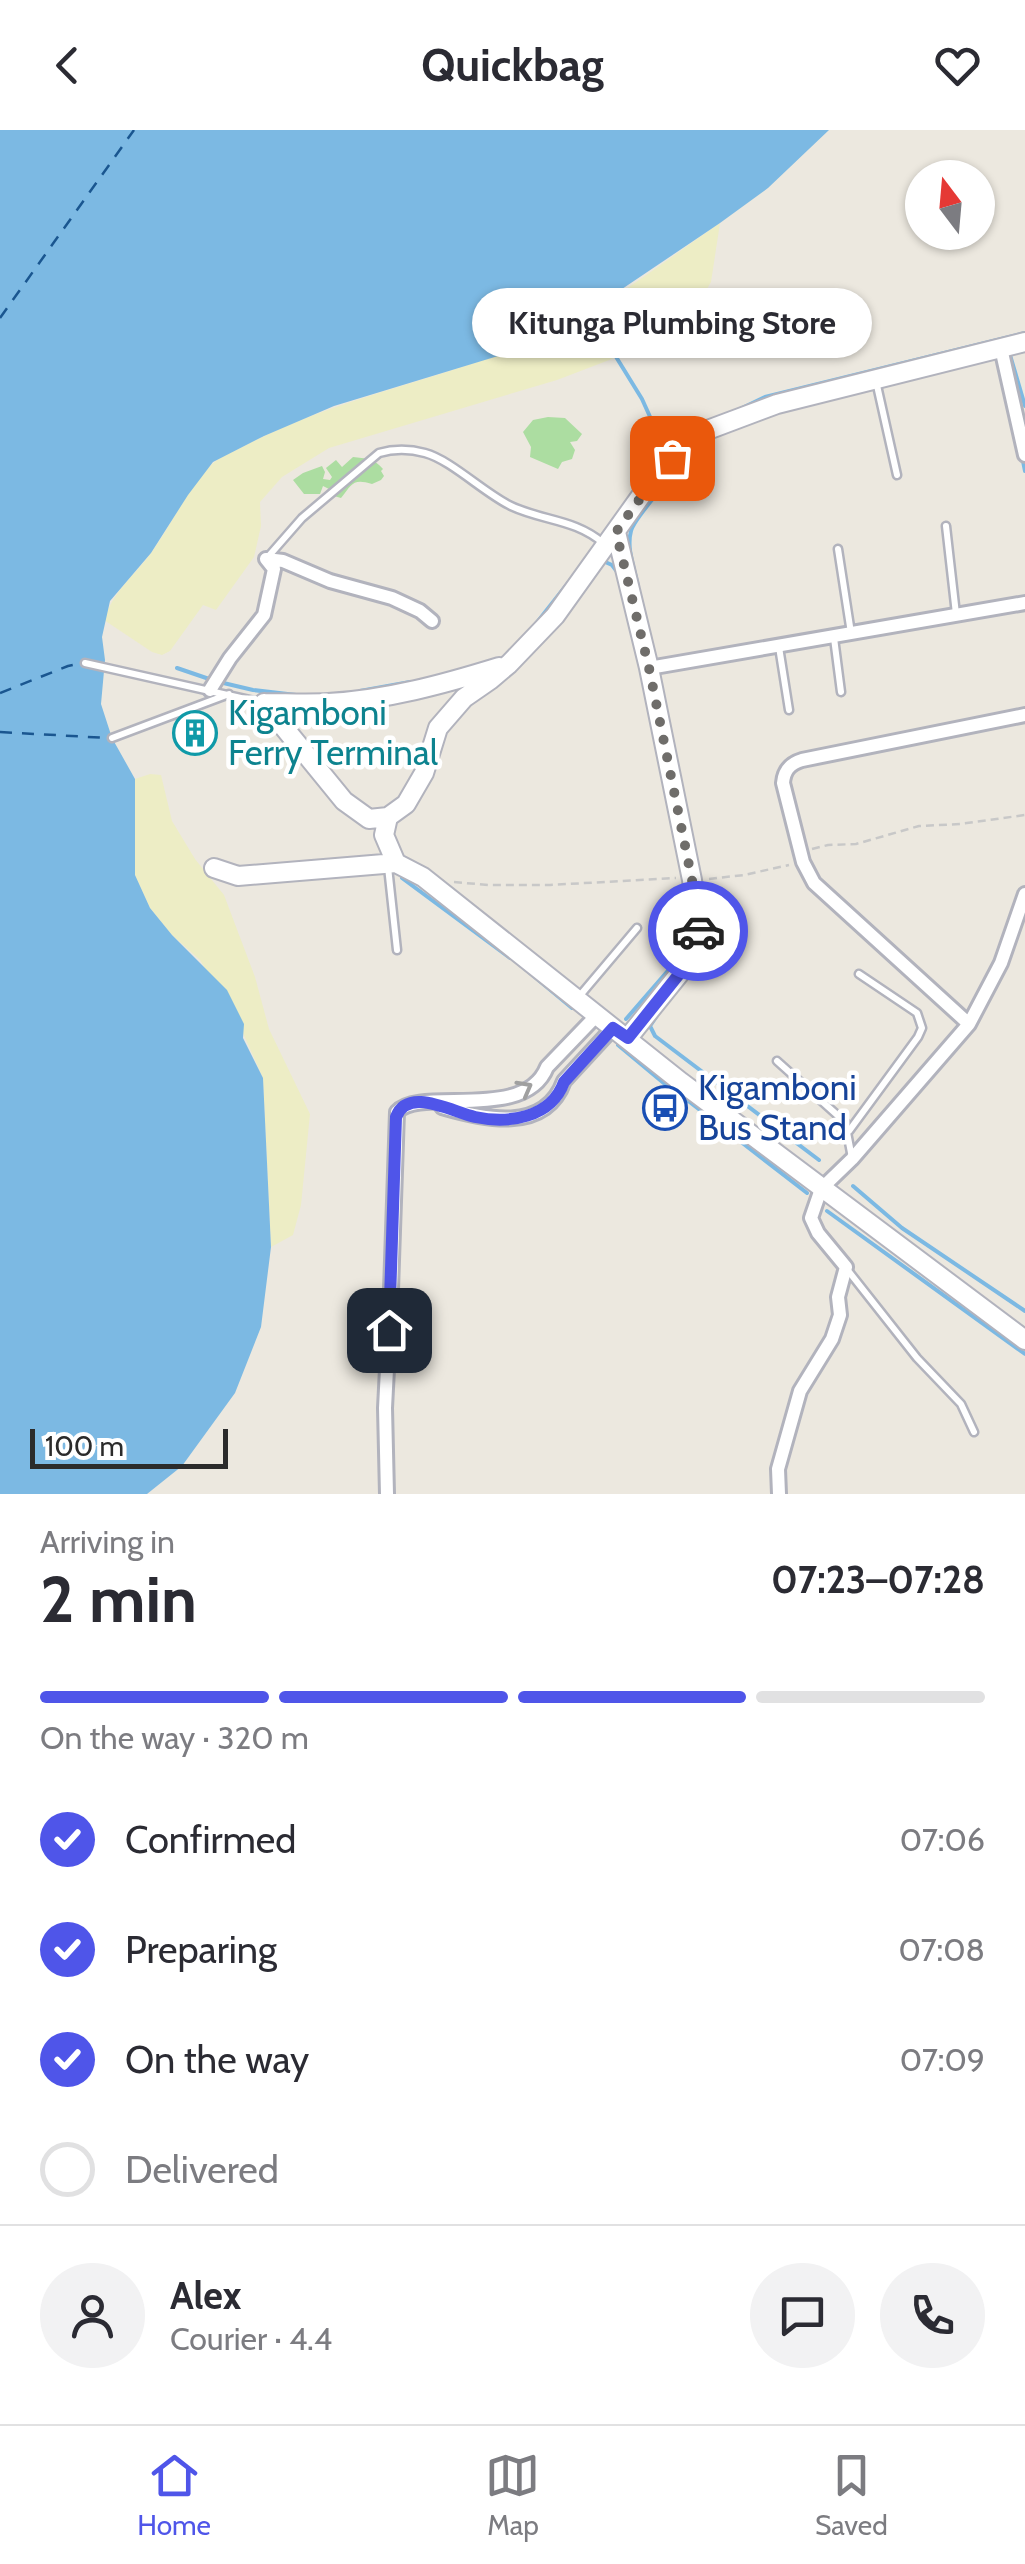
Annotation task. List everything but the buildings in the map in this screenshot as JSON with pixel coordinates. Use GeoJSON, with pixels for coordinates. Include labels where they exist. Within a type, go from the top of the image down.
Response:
{"type":"FeatureCollection","features":[{"type":"Feature","properties":{"kind":"main road"},"geometry":{"type":"LineString","coordinates":[[264,703],[344,801],[370,819],[388,817],[406,804],[424,773],[444,720],[464,698],[509,664],[555,616],[609,538],[680,450],[706,431],[777,404],[1025,342]]}},
{"type":"Feature","properties":{"kind":"main road"},"geometry":{"type":"LineString","coordinates":[[609,538],[649,668],[692,880],[698,930],[692,958],[620,1033]]}},
{"type":"Feature","properties":{"kind":"main road"},"geometry":{"type":"LineString","coordinates":[[264,703],[329,703],[380,697],[509,664]]}},
{"type":"Feature","properties":{"kind":"main road"},"geometry":{"type":"LineString","coordinates":[[388,817],[384,834],[392,864]]}},
{"type":"Feature","properties":{"kind":"main road"},"geometry":{"type":"LineString","coordinates":[[214,868],[238,876],[392,864],[424,877],[681,1082],[1025,1340]]}},
{"type":"Feature","properties":{"kind":"street"},"geometry":{"type":"LineString","coordinates":[[1002,348],[1025,455]]}},
{"type":"Feature","properties":{"kind":"street"},"geometry":{"type":"LineString","coordinates":[[266,559],[283,561],[330,582],[392,598],[432,621]]}},
{"type":"Feature","properties":{"kind":"street"},"geometry":{"type":"LineString","coordinates":[[210,690],[264,615],[274,569],[266,559]]}},
{"type":"Feature","properties":{"kind":"street"},"geometry":{"type":"LineString","coordinates":[[649,668],[1025,603]]}},
{"type":"Feature","properties":{"kind":"street"},"geometry":{"type":"LineString","coordinates":[[969,1024],[814,882],[802,857],[783,784],[786,771],[795,762],[1025,715]]}},
{"type":"Feature","properties":{"kind":"street"},"geometry":{"type":"LineString","coordinates":[[779,1494],[778,1469],[800,1391],[832,1339],[840,1315],[838,1296],[846,1267],[818,1233],[811,1218],[821,1189],[852,1159],[969,1024],[996,974],[1025,894]]}},
{"type":"Feature","properties":{"kind":"street"},"geometry":{"type":"LineString","coordinates":[[388,1494],[385,1408],[396,1117],[400,1108],[408,1104],[474,1102],[509,1096],[530,1087],[596,1016]]}},
{"type":"Feature","properties":{"kind":"street"},"geometry":{"type":"LineString","coordinates":[[431,1103],[477,1117],[506,1120],[530,1116],[543,1110],[564,1082],[620,1033]]}},
{"type":"Feature","properties":{"kind":"lane"},"geometry":{"type":"LineString","coordinates":[[876,380],[897,474]]}},
{"type":"Feature","properties":{"kind":"lane"},"geometry":{"type":"LineString","coordinates":[[266,559],[302,518],[379,453],[391,450],[427,454],[513,507],[609,538]]}},
{"type":"Feature","properties":{"kind":"lane"},"geometry":{"type":"LineString","coordinates":[[946,526],[956,615]]}},
{"type":"Feature","properties":{"kind":"lane"},"geometry":{"type":"LineString","coordinates":[[838,549],[851,634]]}},
{"type":"Feature","properties":{"kind":"lane"},"geometry":{"type":"LineString","coordinates":[[834,637],[842,692]]}},
{"type":"Feature","properties":{"kind":"lane"},"geometry":{"type":"LineString","coordinates":[[779,646],[789,710]]}},
{"type":"Feature","properties":{"kind":"lane"},"geometry":{"type":"LineString","coordinates":[[85,663],[264,703]]}},
{"type":"Feature","properties":{"kind":"lane"},"geometry":{"type":"LineString","coordinates":[[112,738],[230,694]]}},
{"type":"Feature","properties":{"kind":"lane"},"geometry":{"type":"LineString","coordinates":[[392,864],[397,950]]}},
{"type":"Feature","properties":{"kind":"lane"},"geometry":{"type":"LineString","coordinates":[[576,1000],[638,928]]}},
{"type":"Feature","properties":{"kind":"lane"},"geometry":{"type":"LineString","coordinates":[[848,1131],[922,1028],[917,1013],[859,974]]}},
{"type":"Feature","properties":{"kind":"lane"},"geometry":{"type":"LineString","coordinates":[[777,1062],[846,1122],[852,1159]]}},
{"type":"Feature","properties":{"kind":"lane"},"geometry":{"type":"LineString","coordinates":[[665,1108],[681,1082]]}},
{"type":"Feature","properties":{"kind":"lane"},"geometry":{"type":"LineString","coordinates":[[846,1267],[917,1358],[961,1404],[974,1432]]}},
{"type":"Feature","properties":{"kind":"path"},"geometry":{"type":"LineString","coordinates":[[454,882],[488,885],[744,875],[828,845],[856,844],[919,826],[1025,814]]}},
{"type":"Feature","properties":{"kind":"green space"},"geometry":{"type":"Polygon","coordinates":[[[565,418],[582,434],[577,441],[570,442],[575,450],[572,459],[562,462],[558,469],[530,457],[531,447],[523,432],[533,420],[565,418]]]}},
{"type":"Feature","properties":{"kind":"green space"},"geometry":{"type":"Polygon","coordinates":[[[353,457],[377,463],[384,476],[372,484],[354,483],[341,498],[323,486],[320,494],[304,494],[293,480],[322,466],[323,479],[330,480],[326,468],[336,460],[342,467],[353,457]]]}},
{"type":"Feature","properties":{"kind":"sand"},"geometry":{"type":"Polygon","coordinates":[[[720,223],[711,282],[693,313],[638,349],[557,380],[329,448],[282,477],[260,502],[261,526],[254,557],[216,610],[203,605],[170,651],[162,655],[152,652],[104,620],[119,592],[151,553],[194,486],[220,458],[322,412],[542,337],[611,298],[720,223]]]}},
{"type":"Feature","properties":{"kind":"sand"},"geometry":{"type":"Polygon","coordinates":[[[161,775],[172,821],[195,859],[224,895],[255,977],[269,1029],[310,1114],[301,1205],[293,1235],[271,1247],[263,1078],[242,1031],[200,960],[150,908],[135,875],[135,779],[161,775]]]}},
{"type":"Feature","properties":{"kind":"water"},"geometry":{"type":"Polygon","coordinates":[[[0,130],[829,130],[768,188],[579,318],[498,356],[334,406],[213,462],[151,553],[110,601],[102,637],[105,660],[101,704],[112,738],[135,779],[135,875],[150,908],[227,990],[244,1024],[243,1038],[263,1078],[271,1247],[261,1327],[235,1393],[182,1466],[147,1494],[0,1494],[0,130]]]}},
{"type":"Feature","properties":{"kind":"waterway"},"geometry":{"type":"LineString","coordinates":[[589,313],[642,399],[665,450]]}},
{"type":"Feature","properties":{"kind":"waterway"},"geometry":{"type":"LineString","coordinates":[[740,409],[765,397],[1025,333]]}},
{"type":"Feature","properties":{"kind":"waterway"},"geometry":{"type":"LineString","coordinates":[[1010,355],[1025,406]]}},
{"type":"Feature","properties":{"kind":"waterway"},"geometry":{"type":"LineString","coordinates":[[661,454],[675,444]]}},
{"type":"Feature","properties":{"kind":"waterway"},"geometry":{"type":"LineString","coordinates":[[638,587],[630,552],[634,524],[702,444]]}},
{"type":"Feature","properties":{"kind":"waterway"},"geometry":{"type":"LineString","coordinates":[[1022,456],[1025,471]]}},
{"type":"Feature","properties":{"kind":"waterway"},"geometry":{"type":"LineString","coordinates":[[603,561],[618,573]]}},
{"type":"Feature","properties":{"kind":"waterway"},"geometry":{"type":"LineString","coordinates":[[531,630],[572,578]]}},
{"type":"Feature","properties":{"kind":"waterway"},"geometry":{"type":"LineString","coordinates":[[177,668],[253,690],[296,695]]}},
{"type":"Feature","properties":{"kind":"waterway"},"geometry":{"type":"LineString","coordinates":[[360,691],[410,682]]}},
{"type":"Feature","properties":{"kind":"waterway"},"geometry":{"type":"LineString","coordinates":[[402,878],[510,958]]}},
{"type":"Feature","properties":{"kind":"waterway"},"geometry":{"type":"LineString","coordinates":[[700,959],[707,942],[704,911]]}},
{"type":"Feature","properties":{"kind":"waterway"},"geometry":{"type":"LineString","coordinates":[[626,1019],[685,951]]}},
{"type":"Feature","properties":{"kind":"waterway"},"geometry":{"type":"LineString","coordinates":[[518,963],[572,1008]]}},
{"type":"Feature","properties":{"kind":"waterway"},"geometry":{"type":"LineString","coordinates":[[658,1014],[650,1026],[655,1036],[819,1160]]}},
{"type":"Feature","properties":{"kind":"waterway"},"geometry":{"type":"LineString","coordinates":[[618,1045],[666,1085]]}},
{"type":"Feature","properties":{"kind":"waterway"},"geometry":{"type":"LineString","coordinates":[[678,1093],[807,1193]]}},
{"type":"Feature","properties":{"kind":"waterway"},"geometry":{"type":"LineString","coordinates":[[853,1186],[902,1228],[1025,1311]]}},
{"type":"Feature","properties":{"kind":"waterway"},"geometry":{"type":"LineString","coordinates":[[827,1211],[1025,1354]]}},
{"type":"Feature","properties":{"kind":"ferry route"},"geometry":{"type":"LineString","coordinates":[[0,318],[134,130]]}},
{"type":"Feature","properties":{"kind":"ferry route"},"geometry":{"type":"LineString","coordinates":[[0,693],[83,663]]}},
{"type":"Feature","properties":{"kind":"ferry route"},"geometry":{"type":"LineString","coordinates":[[0,732],[108,738]]}},
{"type":"Feature","properties":{"kind":"way so far"},"geometry":{"type":"LineString","coordinates":[[672,458],[616,532],[649,668],[692,880],[698,931]]}},
{"type":"Feature","properties":{"kind":"place","name":"Kitunga Plumbing Store"},"geometry":{"type":"Point","coordinates":[672,458]}},
{"type":"Feature","properties":{"kind":"place","name":"Kigamboni Ferry Terminal"},"geometry":{"type":"Point","coordinates":[195,733]}},
{"type":"Feature","properties":{"kind":"place","name":"Kigamboni Bus Stand"},"geometry":{"type":"Point","coordinates":[665,1108]}},
{"type":"Feature","properties":{"kind":"route"},"geometry":{"type":"LineString","coordinates":[[389,1330],[396,1117],[400,1108],[431,1103],[477,1117],[506,1120],[543,1110],[613,1028],[628,1038],[692,958],[698,931]]}}]}
